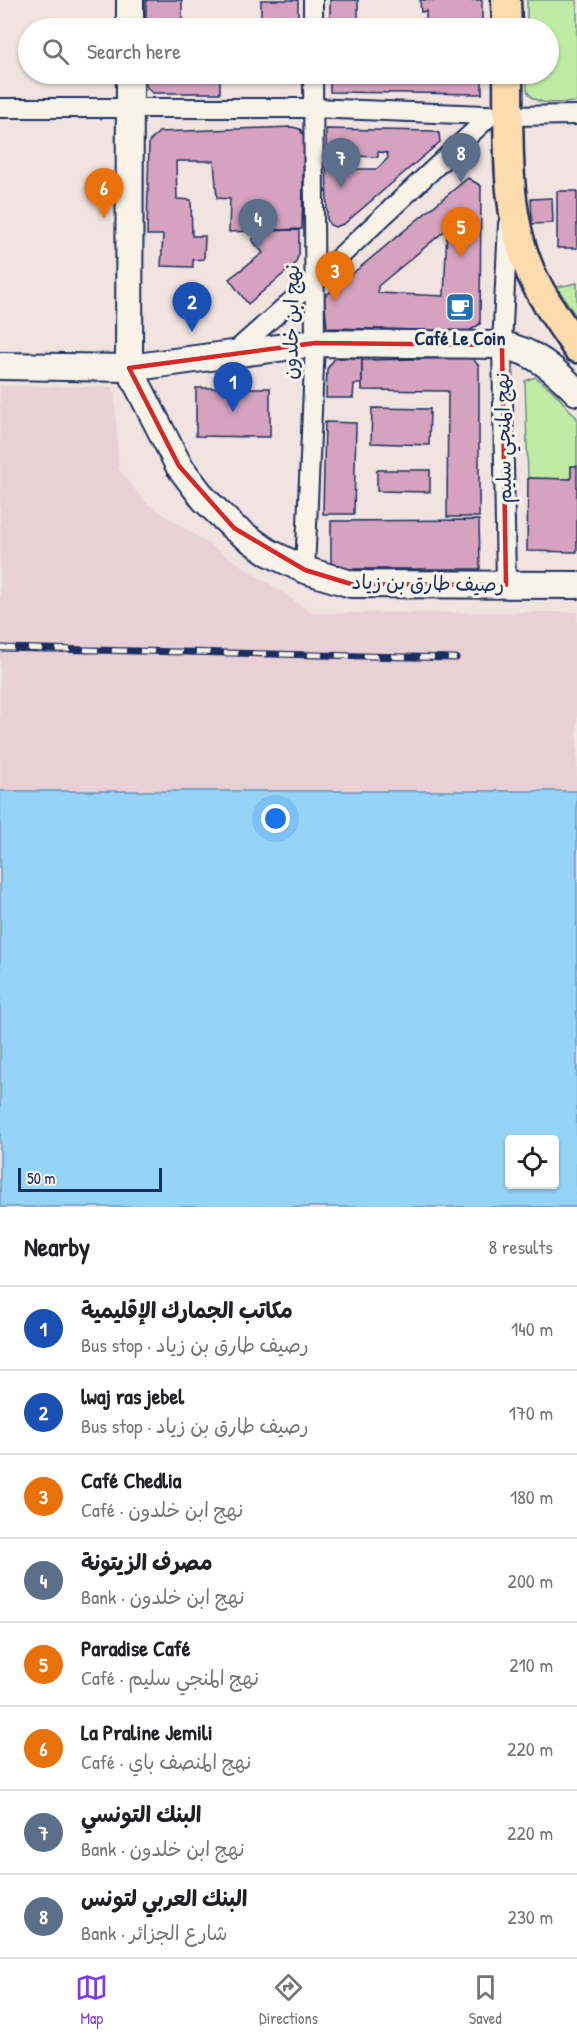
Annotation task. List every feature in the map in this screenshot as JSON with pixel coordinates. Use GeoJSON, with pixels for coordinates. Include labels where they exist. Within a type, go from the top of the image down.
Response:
{"type":"FeatureCollection","features":[{"type":"Feature","properties":{"kind":"main road"},"geometry":{"type":"LineString","coordinates":[[507,0],[507,18]]}},
{"type":"Feature","properties":{"kind":"main road","name":"نهج المنجي سليم"},"geometry":{"type":"LineString","coordinates":[[506,84],[500,115],[520,240],[543,297],[577,348]]}},
{"type":"Feature","properties":{"kind":"street"},"geometry":{"type":"LineString","coordinates":[[130,0],[130,18]]}},
{"type":"Feature","properties":{"kind":"street"},"geometry":{"type":"LineString","coordinates":[[313,18],[314,0]]}},
{"type":"Feature","properties":{"kind":"street"},"geometry":{"type":"LineString","coordinates":[[129,368],[130,84]]}},
{"type":"Feature","properties":{"kind":"street","name":"نهج ابن خلدون"},"geometry":{"type":"LineString","coordinates":[[305,570],[315,343],[313,84]]}},
{"type":"Feature","properties":{"kind":"street"},"geometry":{"type":"LineString","coordinates":[[0,108],[312,108],[500,115],[577,115]]}},
{"type":"Feature","properties":{"kind":"street"},"geometry":{"type":"LineString","coordinates":[[232,354],[500,115]]}},
{"type":"Feature","properties":{"kind":"street","name":"نهج المنجي سليم"},"geometry":{"type":"LineString","coordinates":[[506,585],[502,345],[511,183]]}},
{"type":"Feature","properties":{"kind":"street"},"geometry":{"type":"LineString","coordinates":[[0,366],[129,368],[315,343],[502,345],[534,355],[551,366],[577,392]]}},
{"type":"Feature","properties":{"kind":"street","name":"رصيف طارق بن زياد"},"geometry":{"type":"LineString","coordinates":[[129,368],[179,466],[204,499],[243,534],[268,552],[305,570],[351,585],[577,585]]}},
{"type":"Feature","properties":{"kind":"highlighted area"},"geometry":{"type":"Polygon","coordinates":[[[315,343],[502,345],[506,585],[351,584],[305,570],[234,528],[179,466],[129,368],[315,343]]]}},
{"type":"Feature","properties":{"kind":"shaded area"},"geometry":{"type":"Polygon","coordinates":[[[0,386],[114,387],[119,470],[146,503],[313,613],[577,612],[577,791],[0,791],[0,386]]]}},
{"type":"Feature","properties":{"kind":"green space"},"geometry":{"type":"Polygon","coordinates":[[[527,0],[577,0],[577,102],[548,103],[530,95],[527,84],[559,84],[559,18],[527,18],[527,0]]]}},
{"type":"Feature","properties":{"kind":"green space"},"geometry":{"type":"Polygon","coordinates":[[[577,283],[577,318],[557,287],[577,283]]]}},
{"type":"Feature","properties":{"kind":"green space"},"geometry":{"type":"Polygon","coordinates":[[[535,377],[553,391],[577,418],[577,466],[571,467],[571,479],[528,478],[525,381],[535,377]]]}},
{"type":"Feature","properties":{"kind":"water"},"geometry":{"type":"Polygon","coordinates":[[[0,791],[577,791],[577,1207],[0,1207],[0,791]]]}},
{"type":"Feature","properties":{"kind":"building"},"geometry":{"type":"Polygon","coordinates":[[[146,0],[182,0],[182,18],[146,18],[146,0]]]}},
{"type":"Feature","properties":{"kind":"building"},"geometry":{"type":"Polygon","coordinates":[[[261,0],[298,0],[298,18],[261,18],[261,0]]]}},
{"type":"Feature","properties":{"kind":"building"},"geometry":{"type":"Polygon","coordinates":[[[330,0],[358,0],[358,18],[330,18],[330,0]]]}},
{"type":"Feature","properties":{"kind":"building"},"geometry":{"type":"Polygon","coordinates":[[[420,0],[482,0],[482,18],[426,18],[426,11],[421,12],[420,0]]]}},
{"type":"Feature","properties":{"kind":"building"},"geometry":{"type":"Polygon","coordinates":[[[146,84],[220,84],[220,93],[152,93],[146,84]]]}},
{"type":"Feature","properties":{"kind":"building"},"geometry":{"type":"Polygon","coordinates":[[[330,84],[482,84],[482,94],[330,92],[330,84]]]}},
{"type":"Feature","properties":{"kind":"building"},"geometry":{"type":"Polygon","coordinates":[[[292,127],[300,129],[304,137],[302,229],[229,232],[230,199],[217,198],[214,161],[176,161],[177,199],[191,200],[192,236],[205,236],[204,259],[193,260],[193,267],[161,266],[163,235],[147,235],[149,142],[159,132],[292,127]]]}},
{"type":"Feature","properties":{"kind":"building"},"geometry":{"type":"Polygon","coordinates":[[[326,129],[439,133],[440,142],[344,224],[335,227],[330,225],[327,219],[326,129]],[[378,152],[378,157],[353,156],[353,169],[377,169],[388,158],[387,153],[378,152]]]}},
{"type":"Feature","properties":{"kind":"building"},"geometry":{"type":"Polygon","coordinates":[[[468,178],[481,186],[480,324],[469,331],[327,328],[324,297],[468,178]],[[447,229],[378,286],[378,293],[444,296],[447,229]]]}},
{"type":"Feature","properties":{"kind":"building"},"geometry":{"type":"Polygon","coordinates":[[[557,191],[577,191],[577,248],[557,248],[557,191]]]}},
{"type":"Feature","properties":{"kind":"building"},"geometry":{"type":"Polygon","coordinates":[[[552,198],[553,223],[532,224],[531,199],[552,198]]]}},
{"type":"Feature","properties":{"kind":"building"},"geometry":{"type":"Polygon","coordinates":[[[299,230],[299,254],[295,264],[248,304],[229,279],[263,253],[252,240],[259,231],[299,230]]]}},
{"type":"Feature","properties":{"kind":"building"},"geometry":{"type":"Polygon","coordinates":[[[335,358],[362,358],[362,384],[354,384],[353,398],[326,398],[327,369],[335,358]]]}},
{"type":"Feature","properties":{"kind":"building"},"geometry":{"type":"Polygon","coordinates":[[[472,358],[479,366],[479,517],[447,517],[448,391],[362,390],[362,360],[472,358]]]}},
{"type":"Feature","properties":{"kind":"building"},"geometry":{"type":"Polygon","coordinates":[[[196,388],[270,388],[270,437],[196,436],[196,388]]]}},
{"type":"Feature","properties":{"kind":"building"},"geometry":{"type":"Polygon","coordinates":[[[372,408],[430,409],[429,445],[371,443],[372,408]]]}},
{"type":"Feature","properties":{"kind":"building"},"geometry":{"type":"Polygon","coordinates":[[[325,422],[356,423],[354,514],[323,514],[325,422]]]}},
{"type":"Feature","properties":{"kind":"building"},"geometry":{"type":"Polygon","coordinates":[[[571,466],[577,466],[577,552],[527,551],[528,478],[571,479],[571,466]]]}},
{"type":"Feature","properties":{"kind":"building"},"geometry":{"type":"Polygon","coordinates":[[[377,470],[430,470],[430,492],[377,491],[377,470]]]}},
{"type":"Feature","properties":{"kind":"building"},"geometry":{"type":"Polygon","coordinates":[[[479,520],[480,569],[331,569],[331,521],[479,520]]]}},
{"type":"Feature","properties":{"kind":"railway"},"geometry":{"type":"LineString","coordinates":[[0,648],[456,658]]}},
{"type":"Feature","properties":{"kind":"place","name":"البنك العربي لتونس"},"geometry":{"type":"Point","coordinates":[461,183]}},
{"type":"Feature","properties":{"kind":"place","name":"البنك التونسي"},"geometry":{"type":"Point","coordinates":[341,188]}},
{"type":"Feature","properties":{"kind":"place","name":"La Praline Jemili"},"geometry":{"type":"Point","coordinates":[104,218]}},
{"type":"Feature","properties":{"kind":"place","name":"مصرف الزيتونة"},"geometry":{"type":"Point","coordinates":[258,249]}},
{"type":"Feature","properties":{"kind":"place","name":"Paradise Café"},"geometry":{"type":"Point","coordinates":[461,257]}},
{"type":"Feature","properties":{"kind":"place","name":"Café Chedlia"},"geometry":{"type":"Point","coordinates":[335,301]}},
{"type":"Feature","properties":{"kind":"place","name":"Café Le Coin"},"geometry":{"type":"Point","coordinates":[460,307]}},
{"type":"Feature","properties":{"kind":"place","name":"lwaj ras jebel"},"geometry":{"type":"Point","coordinates":[192,332]}},
{"type":"Feature","properties":{"kind":"place","name":"مكاتب الجمارك الإقليمية"},"geometry":{"type":"Point","coordinates":[233,412]}}]}
